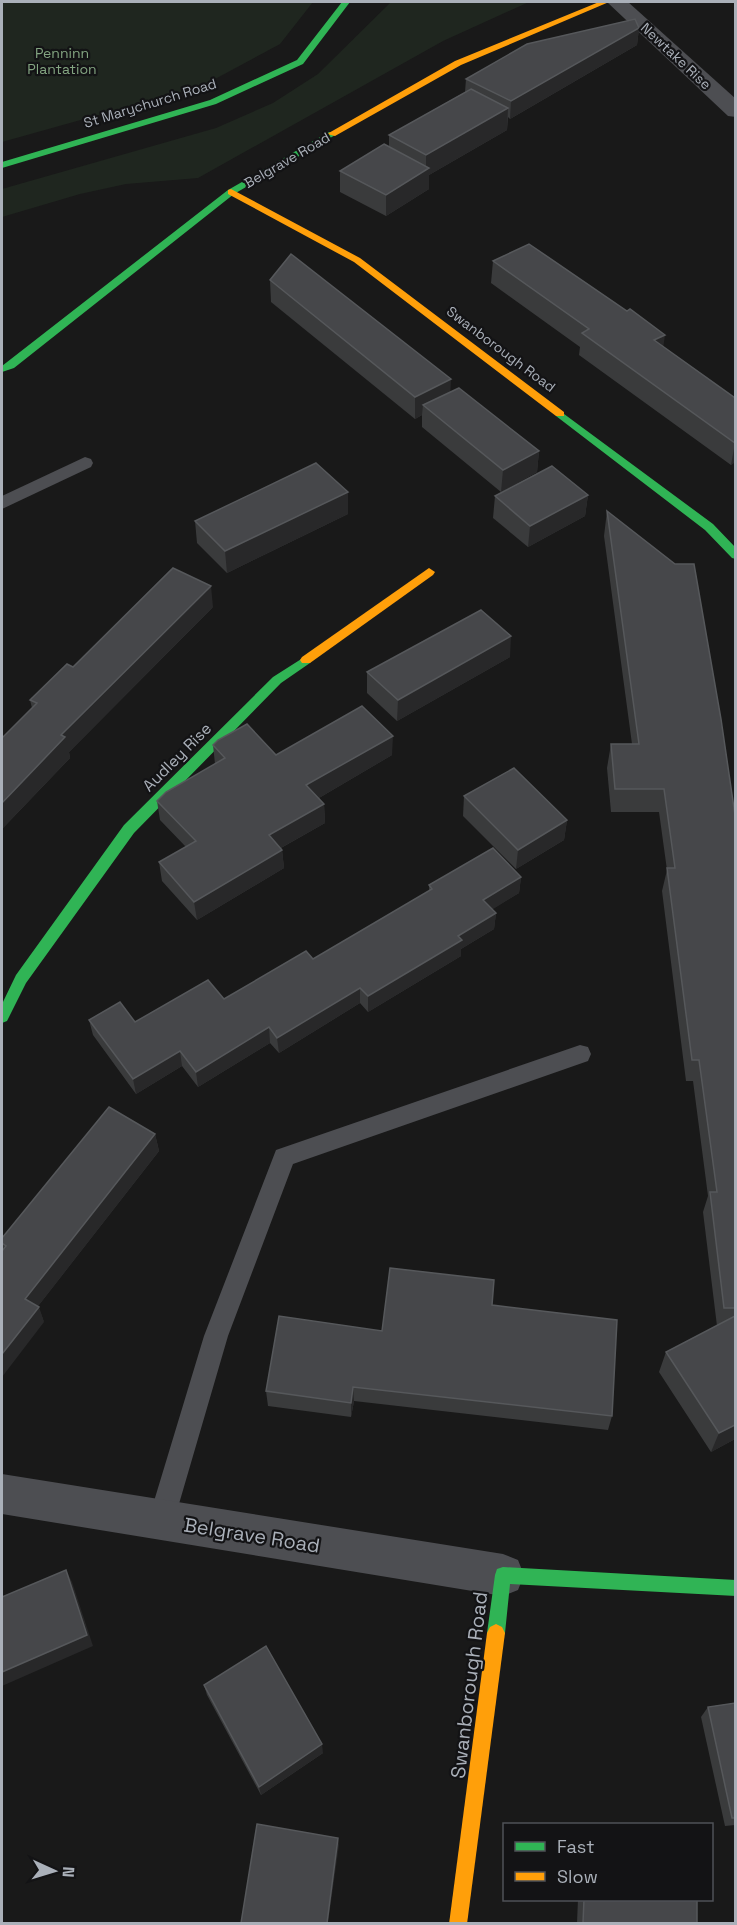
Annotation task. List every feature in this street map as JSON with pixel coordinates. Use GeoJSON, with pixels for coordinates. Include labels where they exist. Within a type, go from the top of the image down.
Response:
{"type":"FeatureCollection","features":[{"type":"Feature","properties":{"kind":"street","name":"St Marychurch Road"},"geometry":{"type":"LineString","coordinates":[[2,165],[213,102],[300,62],[346,2]]}},
{"type":"Feature","properties":{"kind":"street","name":"Belgrave Road"},"geometry":{"type":"LineString","coordinates":[[2,369],[10,366],[231,192],[458,63],[605,2]]}},
{"type":"Feature","properties":{"kind":"street","name":"Newtake Rise"},"geometry":{"type":"LineString","coordinates":[[617,2],[735,111]]}},
{"type":"Feature","properties":{"kind":"street","name":"Swanborough Road"},"geometry":{"type":"LineString","coordinates":[[231,192],[357,260],[709,527],[735,555]]}},
{"type":"Feature","properties":{"kind":"street","name":"Audley Rise"},"geometry":{"type":"LineString","coordinates":[[2,1017],[21,979],[129,829],[277,680],[429,572]]}},
{"type":"Feature","properties":{"kind":"street","name":"Belgrave Road"},"geometry":{"type":"LineString","coordinates":[[2,1494],[503,1575]]}},
{"type":"Feature","properties":{"kind":"street","name":"Swanborough Road"},"geometry":{"type":"LineString","coordinates":[[458,1923],[503,1575],[735,1588]]}},
{"type":"Feature","properties":{"kind":"lane"},"geometry":{"type":"LineString","coordinates":[[2,504],[85,462]]}},
{"type":"Feature","properties":{"kind":"lane"},"geometry":{"type":"LineString","coordinates":[[161,1521],[216,1336],[284,1157],[580,1054]]}},
{"type":"Feature","properties":{"kind":"green space","name":"Penninn Plantation"},"geometry":{"type":"Polygon","coordinates":[[[2,2],[313,2],[280,44],[202,86],[2,142],[2,2]]]}},
{"type":"Feature","properties":{"kind":"green space"},"geometry":{"type":"Polygon","coordinates":[[[391,2],[529,2],[443,41],[198,178],[126,184],[80,194],[2,217],[2,189],[216,128],[273,103],[318,74],[391,2]]]}},
{"type":"Feature","properties":{"kind":"building"},"geometry":{"type":"Polygon","coordinates":[[[635,19],[639,28],[511,101],[466,79],[527,44],[635,19]]]}},
{"type":"Feature","properties":{"kind":"building"},"geometry":{"type":"Polygon","coordinates":[[[471,89],[508,108],[426,155],[389,135],[471,89]]]}},
{"type":"Feature","properties":{"kind":"building"},"geometry":{"type":"Polygon","coordinates":[[[384,144],[429,168],[386,195],[340,171],[384,144]]]}},
{"type":"Feature","properties":{"kind":"building"},"geometry":{"type":"Polygon","coordinates":[[[529,244],[627,311],[630,309],[665,335],[654,340],[735,398],[735,443],[582,333],[589,329],[493,261],[529,244]]]}},
{"type":"Feature","properties":{"kind":"building"},"geometry":{"type":"Polygon","coordinates":[[[291,254],[451,379],[415,397],[270,280],[291,254]]]}},
{"type":"Feature","properties":{"kind":"building"},"geometry":{"type":"Polygon","coordinates":[[[459,388],[539,451],[503,470],[423,405],[459,388]]]}},
{"type":"Feature","properties":{"kind":"building"},"geometry":{"type":"Polygon","coordinates":[[[316,463],[348,492],[225,551],[195,521],[316,463]]]}},
{"type":"Feature","properties":{"kind":"building"},"geometry":{"type":"Polygon","coordinates":[[[552,466],[588,495],[530,526],[495,496],[552,466]]]}},
{"type":"Feature","properties":{"kind":"building"},"geometry":{"type":"Polygon","coordinates":[[[607,511],[675,564],[694,564],[721,719],[735,815],[735,1308],[724,1308],[710,1192],[717,1192],[699,1060],[692,1060],[667,868],[675,868],[664,789],[615,789],[611,744],[639,744],[607,511]]]}},
{"type":"Feature","properties":{"kind":"building"},"geometry":{"type":"Polygon","coordinates":[[[173,568],[211,586],[61,735],[65,737],[2,803],[2,738],[37,703],[30,700],[67,664],[73,667],[173,568]]]}},
{"type":"Feature","properties":{"kind":"building"},"geometry":{"type":"Polygon","coordinates":[[[481,610],[511,636],[398,700],[367,672],[481,610]]]}},
{"type":"Feature","properties":{"kind":"building"},"geometry":{"type":"Polygon","coordinates":[[[362,706],[393,736],[306,785],[324,804],[269,835],[282,850],[194,902],[159,862],[196,841],[157,801],[166,792],[225,758],[213,745],[247,724],[276,755],[362,706]]]}},
{"type":"Feature","properties":{"kind":"building"},"geometry":{"type":"Polygon","coordinates":[[[514,768],[567,820],[518,850],[464,796],[514,768]]]}},
{"type":"Feature","properties":{"kind":"building"},"geometry":{"type":"Polygon","coordinates":[[[493,848],[521,877],[483,900],[496,913],[458,936],[462,940],[368,996],[360,988],[277,1038],[269,1027],[196,1072],[180,1051],[133,1079],[89,1020],[120,1002],[135,1022],[208,980],[224,999],[306,951],[313,959],[432,889],[429,885],[493,848]]]}},
{"type":"Feature","properties":{"kind":"building"},"geometry":{"type":"Polygon","coordinates":[[[109,1107],[155,1134],[25,1299],[39,1307],[2,1354],[2,1251],[6,1246],[2,1243],[2,1238],[109,1107]]]}},
{"type":"Feature","properties":{"kind":"building"},"geometry":{"type":"Polygon","coordinates":[[[390,1268],[494,1280],[492,1305],[617,1320],[612,1416],[353,1387],[351,1403],[266,1391],[279,1316],[382,1331],[390,1268]]]}},
{"type":"Feature","properties":{"kind":"building"},"geometry":{"type":"Polygon","coordinates":[[[735,1316],[735,1425],[719,1433],[666,1352],[735,1316]]]}},
{"type":"Feature","properties":{"kind":"building"},"geometry":{"type":"Polygon","coordinates":[[[66,1570],[87,1635],[2,1672],[2,1597],[66,1570]]]}},
{"type":"Feature","properties":{"kind":"building"},"geometry":{"type":"Polygon","coordinates":[[[266,1646],[322,1744],[259,1787],[204,1685],[266,1646]]]}},
{"type":"Feature","properties":{"kind":"building"},"geometry":{"type":"Polygon","coordinates":[[[735,1703],[735,1818],[732,1818],[708,1707],[735,1703]]]}},
{"type":"Feature","properties":{"kind":"building"},"geometry":{"type":"Polygon","coordinates":[[[257,1824],[338,1838],[327,1923],[241,1923],[257,1824]]]}},
{"type":"Feature","properties":{"kind":"building"},"geometry":{"type":"Polygon","coordinates":[[[584,1901],[697,1901],[697,1923],[583,1923],[584,1901]]]}},
{"type":"Feature","properties":{"kind":"traffic: fast"},"geometry":{"type":"LineString","coordinates":[[2,165],[213,102],[300,62],[346,2]]}},
{"type":"Feature","properties":{"kind":"traffic: fast"},"geometry":{"type":"LineString","coordinates":[[2,369],[10,366],[231,192],[332,134]]}},
{"type":"Feature","properties":{"kind":"traffic: fast"},"geometry":{"type":"LineString","coordinates":[[560,414],[709,527],[736,555]]}},
{"type":"Feature","properties":{"kind":"traffic: fast"},"geometry":{"type":"LineString","coordinates":[[2,1017],[21,979],[129,829],[277,680],[306,660]]}},
{"type":"Feature","properties":{"kind":"traffic: fast"},"geometry":{"type":"LineString","coordinates":[[496,1633],[503,1575],[736,1588]]}},
{"type":"Feature","properties":{"kind":"traffic: slow"},"geometry":{"type":"LineString","coordinates":[[332,134],[458,63],[605,2]]}},
{"type":"Feature","properties":{"kind":"traffic: slow"},"geometry":{"type":"LineString","coordinates":[[231,192],[357,260],[560,414]]}},
{"type":"Feature","properties":{"kind":"traffic: slow"},"geometry":{"type":"LineString","coordinates":[[306,660],[429,572]]}},
{"type":"Feature","properties":{"kind":"traffic: slow"},"geometry":{"type":"LineString","coordinates":[[458,1924],[496,1633]]}}]}
